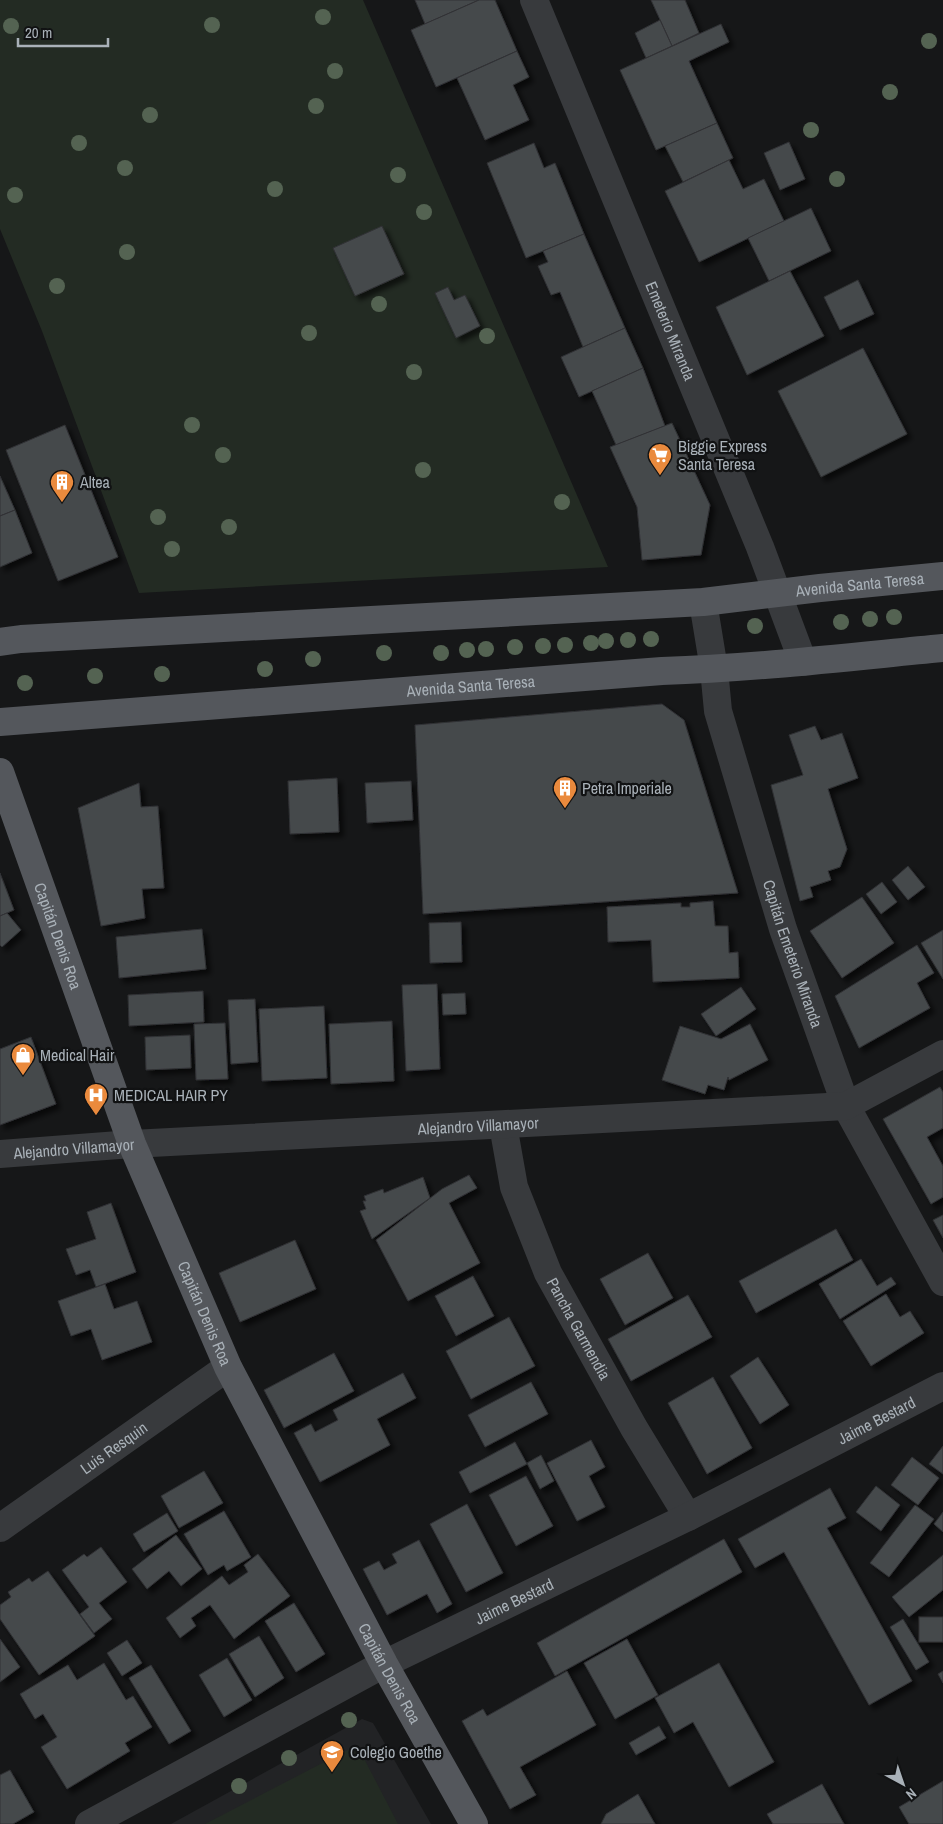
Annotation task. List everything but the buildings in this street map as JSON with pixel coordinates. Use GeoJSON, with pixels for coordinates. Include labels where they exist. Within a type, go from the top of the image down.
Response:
{"type":"FeatureCollection","features":[{"type":"Feature","properties":{"kind":"main road","name":"Avenida Santa Teresa"},"geometry":{"type":"LineString","coordinates":[[0,642],[20,639],[703,602],[778,592],[943,576]]}},
{"type":"Feature","properties":{"kind":"main road","name":"Avenida Santa Teresa"},"geometry":{"type":"LineString","coordinates":[[0,722],[662,671],[714,669],[943,648]]}},
{"type":"Feature","properties":{"kind":"main road","name":"Capitán Denis Roa"},"geometry":{"type":"LineString","coordinates":[[0,772],[132,1144],[228,1367],[384,1664],[474,1824]]}},
{"type":"Feature","properties":{"kind":"street","name":"Emeterio Miranda"},"geometry":{"type":"LineString","coordinates":[[534,0],[778,592],[803,662]]}},
{"type":"Feature","properties":{"kind":"street","name":"Capitán Emeterio Miranda"},"geometry":{"type":"LineString","coordinates":[[703,602],[714,669],[718,711],[783,929],[846,1106],[943,1282]]}},
{"type":"Feature","properties":{"kind":"street","name":"Alejandro Villamayor"},"geometry":{"type":"LineString","coordinates":[[0,1154],[132,1144],[846,1106],[943,1054]]}},
{"type":"Feature","properties":{"kind":"street","name":"Pancha Garmendia"},"geometry":{"type":"LineString","coordinates":[[503,1125],[514,1187],[548,1273],[634,1428],[688,1517]]}},
{"type":"Feature","properties":{"kind":"street","name":"Luis Resquin"},"geometry":{"type":"LineString","coordinates":[[0,1528],[228,1367]]}},
{"type":"Feature","properties":{"kind":"street","name":"Jaime Bestard"},"geometry":{"type":"LineString","coordinates":[[89,1824],[384,1664],[688,1517],[943,1386]]}},
{"type":"Feature","properties":{"kind":"shaded area"},"geometry":{"type":"Polygon","coordinates":[[[0,0],[363,0],[608,567],[139,593],[42,331],[0,229],[0,0]],[[382,227],[334,248],[355,296],[403,274],[382,227]],[[448,287],[435,293],[456,338],[480,327],[465,295],[454,300],[448,287]]]}},
{"type":"Feature","properties":{"kind":"shaded area","name":"Colegio Goethe"},"geometry":{"type":"Polygon","coordinates":[[[362,1719],[373,1723],[431,1824],[171,1824],[362,1719]]]}},
{"type":"Feature","properties":{"kind":"shaded area"},"geometry":{"type":"Polygon","coordinates":[[[357,1745],[398,1824],[205,1824],[357,1745]]]}},
{"type":"Feature","properties":{"kind":"place","name":"Biggie Express Santa Teresa"},"geometry":{"type":"Point","coordinates":[660,476]}},
{"type":"Feature","properties":{"kind":"place","name":"Altea"},"geometry":{"type":"Point","coordinates":[62,503]}},
{"type":"Feature","properties":{"kind":"place","name":"Petra Imperiale"},"geometry":{"type":"Point","coordinates":[565,809]}},
{"type":"Feature","properties":{"kind":"place","name":"Medical Hair"},"geometry":{"type":"Point","coordinates":[23,1076]}},
{"type":"Feature","properties":{"kind":"place","name":"MEDICAL HAIR PY"},"geometry":{"type":"Point","coordinates":[96,1116]}},
{"type":"Feature","properties":{"kind":"place","name":"Colegio Goethe"},"geometry":{"type":"Point","coordinates":[332,1773]}}]}
